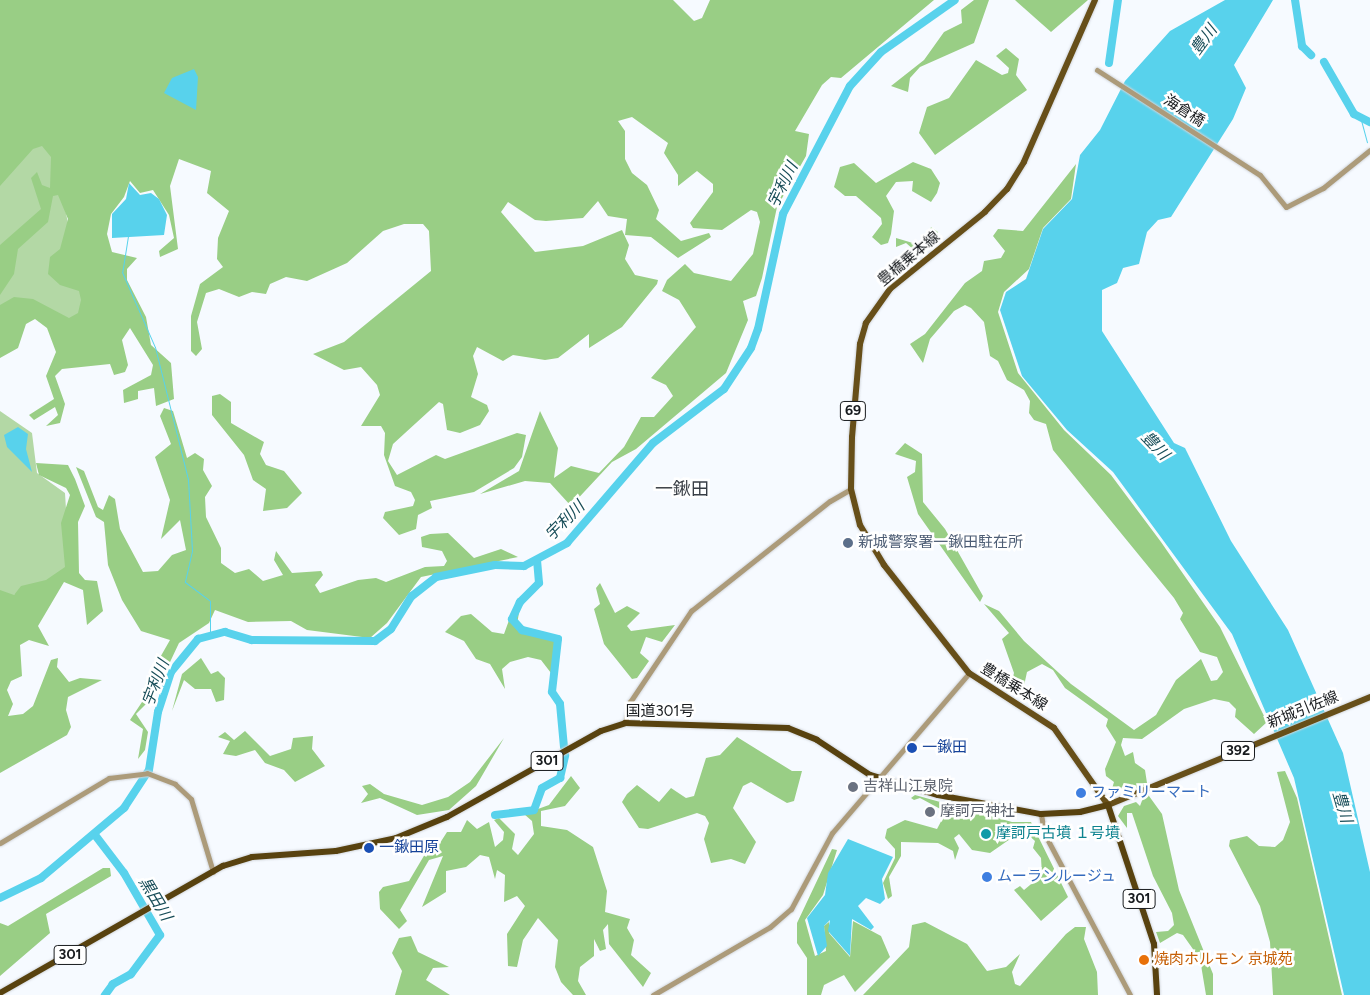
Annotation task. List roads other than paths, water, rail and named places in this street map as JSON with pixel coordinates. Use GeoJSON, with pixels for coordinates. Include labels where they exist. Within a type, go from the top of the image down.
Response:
{"type":"FeatureCollection","features":[{"type":"Feature","properties":{"kind":"highway","name":"国道301号"},"geometry":{"type":"LineString","coordinates":[[0,993],[213,872],[252,857],[336,851],[404,835],[447,817],[601,731],[625,723],[788,728],[817,740],[880,779],[953,798],[1041,814],[1071,813],[1108,805]]}},
{"type":"Feature","properties":{"kind":"highway","name":"301"},"geometry":{"type":"LineString","coordinates":[[1108,805],[1154,944],[1157,995]]}},
{"type":"Feature","properties":{"kind":"main road","name":"豊橋乗本線"},"geometry":{"type":"LineString","coordinates":[[1095,0],[1024,162],[1007,189],[978,218],[890,289],[866,323],[857,368],[851,489],[860,525],[874,551],[969,673],[1054,728],[1108,805]]}},
{"type":"Feature","properties":{"kind":"main road","name":"新城引佐線"},"geometry":{"type":"LineString","coordinates":[[1108,805],[1370,697]]}},
{"type":"Feature","properties":{"kind":"street","name":"海倉橋"},"geometry":{"type":"LineString","coordinates":[[1097,70],[1257,173],[1286,207],[1323,188],[1370,150]]}},
{"type":"Feature","properties":{"kind":"street"},"geometry":{"type":"LineString","coordinates":[[625,723],[630,702],[691,612],[830,501],[851,489]]}},
{"type":"Feature","properties":{"kind":"street"},"geometry":{"type":"LineString","coordinates":[[653,995],[786,914],[804,890],[832,833],[969,673]]}},
{"type":"Feature","properties":{"kind":"street"},"geometry":{"type":"LineString","coordinates":[[0,843],[109,778],[134,772],[157,775],[184,792],[196,809],[213,872]]}},
{"type":"Feature","properties":{"kind":"street"},"geometry":{"type":"LineString","coordinates":[[1041,814],[1044,833],[1130,995]]}},
{"type":"Feature","properties":{"kind":"water","name":"豊川"},"geometry":{"type":"Polygon","coordinates":[[[1225,0],[1273,0],[1234,65],[1246,88],[1233,119],[1171,217],[1158,220],[1147,232],[1139,264],[1123,268],[1117,283],[1102,290],[1102,331],[1174,443],[1185,448],[1231,541],[1288,630],[1343,753],[1370,872],[1370,995],[1344,995],[1294,778],[1232,634],[1113,472],[1067,430],[1022,376],[1000,310],[1006,292],[1026,279],[1043,229],[1072,199],[1080,155],[1100,130],[1125,81],[1170,31],[1225,0]]]}},
{"type":"Feature","properties":{"kind":"water"},"geometry":{"type":"Polygon","coordinates":[[[194,69],[198,77],[196,110],[164,93],[172,78],[194,69]]]}},
{"type":"Feature","properties":{"kind":"water"},"geometry":{"type":"Polygon","coordinates":[[[129,183],[140,195],[151,193],[159,199],[167,215],[164,235],[112,238],[112,214],[126,199],[129,183]]]}},
{"type":"Feature","properties":{"kind":"water"},"geometry":{"type":"Polygon","coordinates":[[[18,427],[28,434],[26,449],[32,472],[7,447],[4,435],[18,427]]]}},
{"type":"Feature","properties":{"kind":"water"},"geometry":{"type":"Polygon","coordinates":[[[848,839],[893,857],[882,879],[885,899],[880,904],[866,898],[858,906],[874,927],[871,930],[852,919],[850,956],[828,931],[830,920],[824,926],[827,946],[818,956],[807,918],[825,895],[828,873],[848,839]]]}},
{"type":"Feature","properties":{"kind":"waterway","name":"宇利川"},"geometry":{"type":"LineString","coordinates":[[0,898],[41,878],[124,808],[149,770],[158,712],[171,672],[198,639],[225,632],[252,640],[375,641],[391,629],[412,596],[436,577],[495,565],[524,566],[567,543],[653,443],[724,389],[751,348],[758,329],[783,214],[850,86],[881,52],[955,0]]}},
{"type":"Feature","properties":{"kind":"waterway"},"geometry":{"type":"LineString","coordinates":[[1109,63],[1118,0]]}},
{"type":"Feature","properties":{"kind":"waterway"},"geometry":{"type":"LineString","coordinates":[[1295,0],[1302,46],[1311,55]]}},
{"type":"Feature","properties":{"kind":"waterway"},"geometry":{"type":"LineString","coordinates":[[1324,62],[1354,114],[1370,122]]}},
{"type":"Feature","properties":{"kind":"waterway"},"geometry":{"type":"LineString","coordinates":[[1361,120],[1367,142]]}},
{"type":"Feature","properties":{"kind":"waterway"},"geometry":{"type":"LineString","coordinates":[[128,236],[122,272],[155,347],[188,479],[192,551],[185,582],[210,601],[210,633]]}},
{"type":"Feature","properties":{"kind":"waterway"},"geometry":{"type":"LineString","coordinates":[[537,560],[539,583],[520,602],[512,619],[522,630],[558,639],[552,692],[560,704],[564,747]]}},
{"type":"Feature","properties":{"kind":"waterway"},"geometry":{"type":"LineString","coordinates":[[495,815],[534,810],[542,788],[560,778],[565,756]]}},
{"type":"Feature","properties":{"kind":"waterway","name":"黒田川"},"geometry":{"type":"LineString","coordinates":[[95,835],[124,873],[160,935],[131,974],[113,984],[105,995]]}},
{"type":"Feature","properties":{"kind":"place","name":"新城警察署一鍬田駐在所"},"geometry":{"type":"Point","coordinates":[848,543]}},
{"type":"Feature","properties":{"kind":"place","name":"一鍬田"},"geometry":{"type":"Point","coordinates":[912,748]}},
{"type":"Feature","properties":{"kind":"place","name":"吉祥山江泉院"},"geometry":{"type":"Point","coordinates":[853,787]}},
{"type":"Feature","properties":{"kind":"place","name":"ファミリーマート"},"geometry":{"type":"Point","coordinates":[1081,793]}},
{"type":"Feature","properties":{"kind":"place","name":"摩訶戸神社"},"geometry":{"type":"Point","coordinates":[930,812]}},
{"type":"Feature","properties":{"kind":"place","name":"摩訶戸古墳 １号墳"},"geometry":{"type":"Point","coordinates":[986,834]}},
{"type":"Feature","properties":{"kind":"place","name":"一鍬田原"},"geometry":{"type":"Point","coordinates":[369,848]}},
{"type":"Feature","properties":{"kind":"place","name":"ムーランルージュ"},"geometry":{"type":"Point","coordinates":[987,877]}},
{"type":"Feature","properties":{"kind":"place","name":"焼肉ホルモン 京城苑"},"geometry":{"type":"Point","coordinates":[1144,960]}},
{"type":"Feature","properties":{"kind":"district","name":"一鍬田"},"geometry":{"type":"Point","coordinates":[682,489]}}]}
